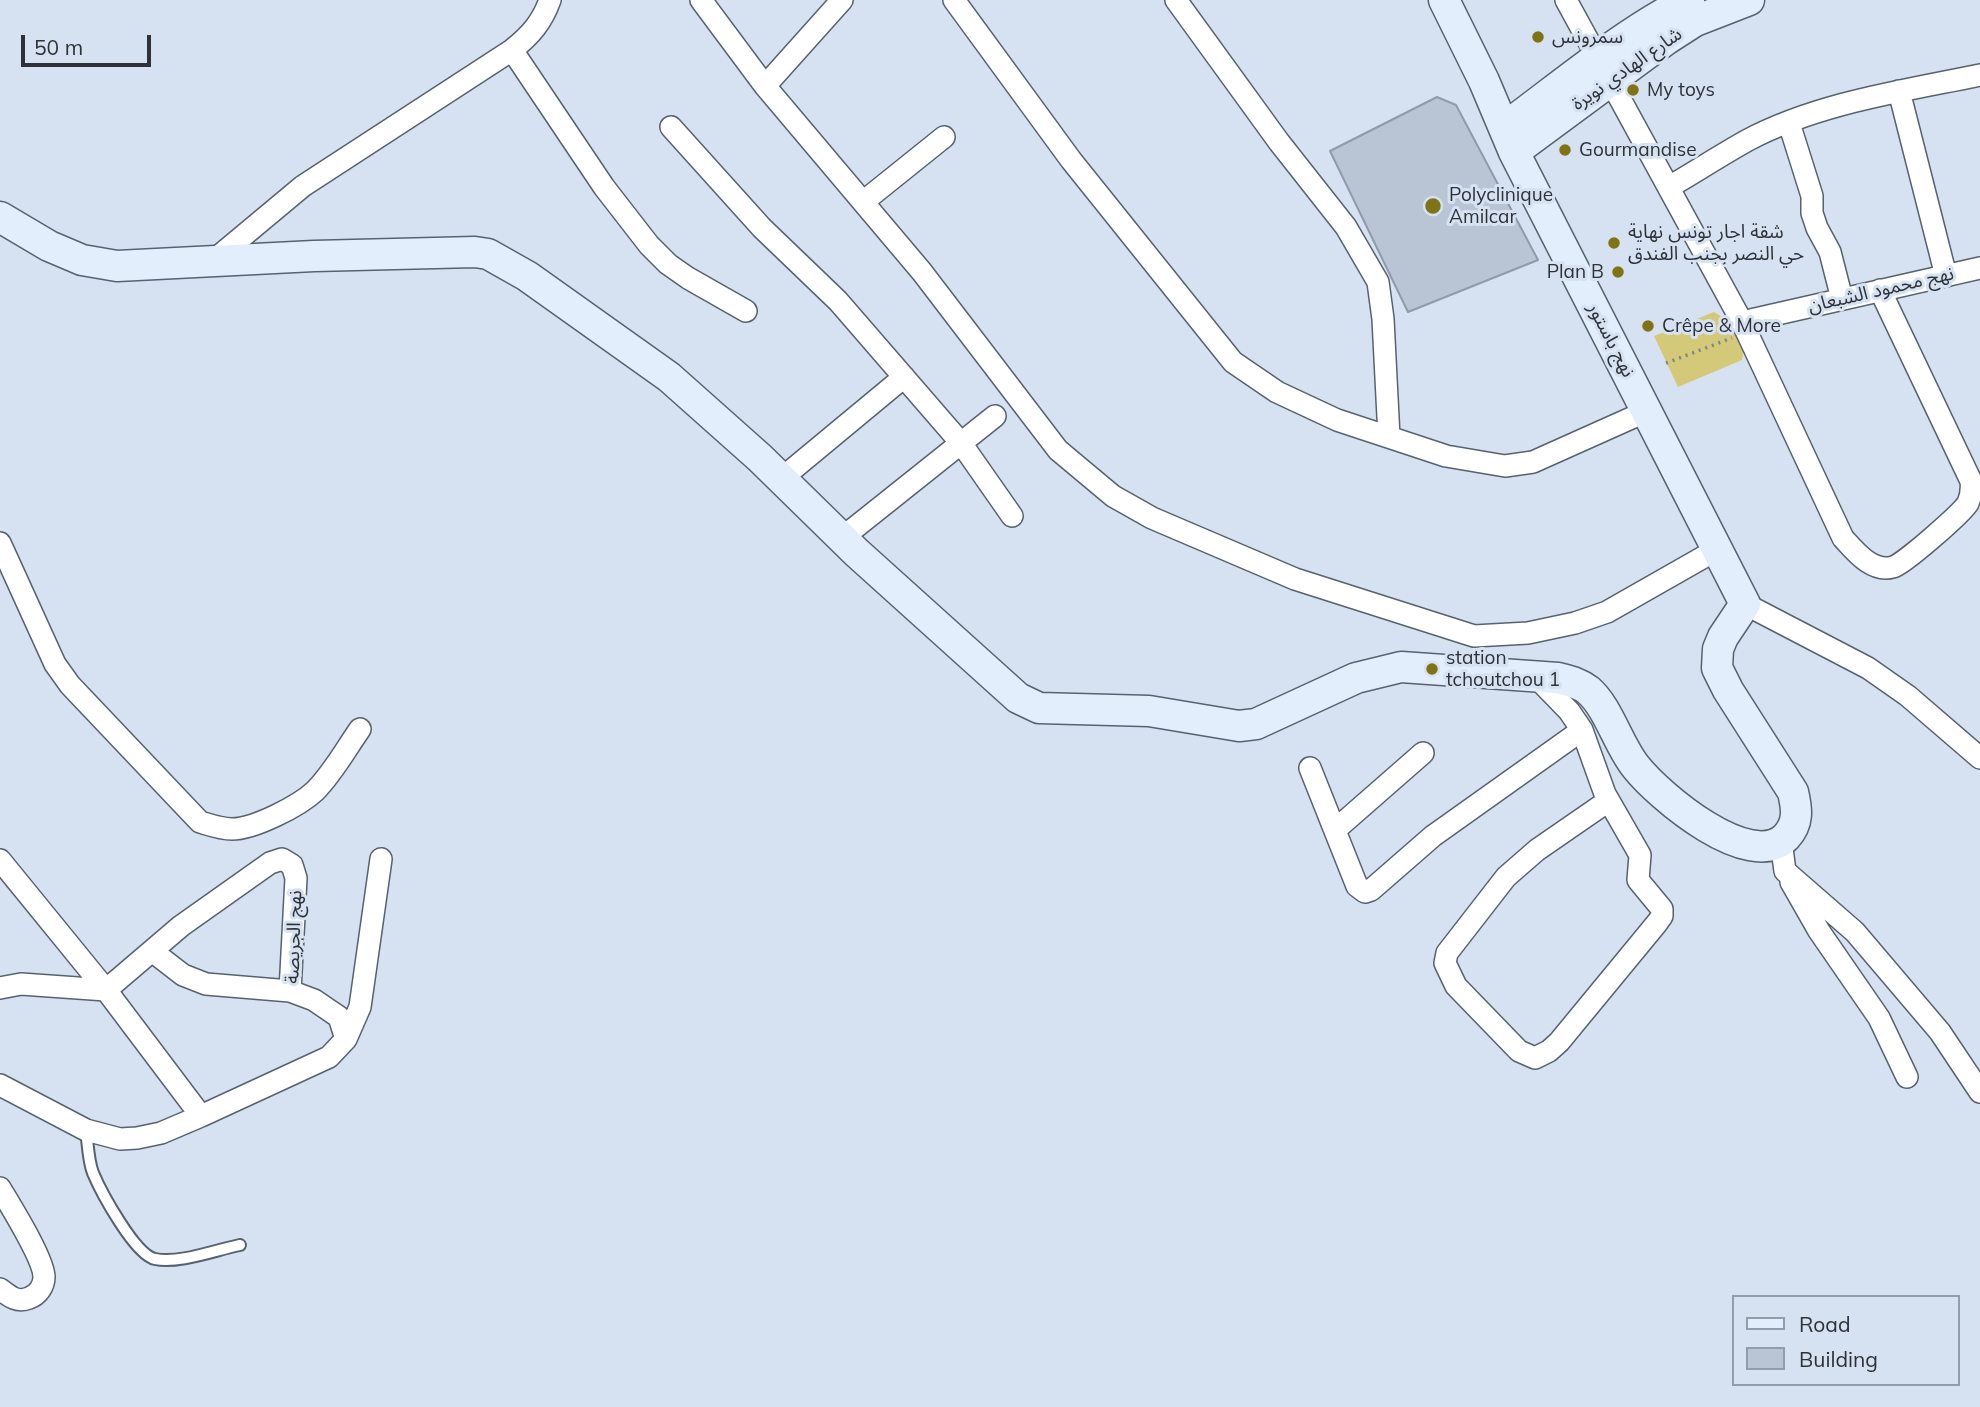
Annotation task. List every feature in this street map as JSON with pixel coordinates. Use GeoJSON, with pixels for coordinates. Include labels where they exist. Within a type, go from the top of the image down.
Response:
{"type":"FeatureCollection","features":[{"type":"Feature","properties":{"kind":"street"},"geometry":{"type":"LineString","coordinates":[[213,261],[303,186],[512,50],[528,37],[543,19],[550,0]]}},
{"type":"Feature","properties":{"kind":"street"},"geometry":{"type":"LineString","coordinates":[[701,0],[765,86],[922,272],[1058,450],[1113,496],[1152,518],[1295,579],[1474,636],[1528,634],[1575,624],[1607,612],[1716,550]]}},
{"type":"Feature","properties":{"kind":"street"},"geometry":{"type":"LineString","coordinates":[[765,86],[842,0]]}},
{"type":"Feature","properties":{"kind":"street"},"geometry":{"type":"LineString","coordinates":[[954,0],[1071,160],[1233,362],[1277,392],[1337,419],[1446,456],[1505,467],[1533,462],[1647,411]]}},
{"type":"Feature","properties":{"kind":"street"},"geometry":{"type":"LineString","coordinates":[[1176,0],[1279,142],[1346,228],[1378,282],[1383,319],[1389,437]]}},
{"type":"Feature","properties":{"kind":"street","name":"نهج باستور"},"geometry":{"type":"LineString","coordinates":[[1444,0],[1510,140],[1745,604]]}},
{"type":"Feature","properties":{"kind":"street"},"geometry":{"type":"LineString","coordinates":[[1566,0],[1744,327],[1843,538],[1867,562],[1878,567],[1892,568],[1907,559],[1965,507],[1972,488],[1880,290]]}},
{"type":"Feature","properties":{"kind":"street","name":"شارع الهادي نويرة"},"geometry":{"type":"LineString","coordinates":[[1510,140],[1689,0]]}},
{"type":"Feature","properties":{"kind":"street","name":"شارع الهادي نويرة"},"geometry":{"type":"LineString","coordinates":[[1604,69],[1695,21],[1749,0]]}},
{"type":"Feature","properties":{"kind":"street"},"geometry":{"type":"LineString","coordinates":[[512,50],[604,187],[649,245],[668,264],[688,278],[746,311]]}},
{"type":"Feature","properties":{"kind":"street"},"geometry":{"type":"LineString","coordinates":[[1669,187],[1749,140],[1815,113],[1899,91],[1980,75]]}},
{"type":"Feature","properties":{"kind":"street"},"geometry":{"type":"LineString","coordinates":[[1899,91],[1946,276]]}},
{"type":"Feature","properties":{"kind":"street"},"geometry":{"type":"LineString","coordinates":[[1789,123],[1812,196],[1812,213],[1830,252],[1842,299]]}},
{"type":"Feature","properties":{"kind":"street"},"geometry":{"type":"LineString","coordinates":[[671,127],[762,228],[838,301],[961,443],[1012,516]]}},
{"type":"Feature","properties":{"kind":"street"},"geometry":{"type":"LineString","coordinates":[[863,202],[944,137]]}},
{"type":"Feature","properties":{"kind":"street"},"geometry":{"type":"LineString","coordinates":[[0,217],[49,246],[82,260],[117,266],[475,252],[488,254],[527,276],[669,377],[1018,698],[1040,708],[1149,711],[1239,726],[1256,724],[1356,678],[1401,667],[1576,682],[1598,701],[1624,751],[1654,788],[1700,823],[1744,844],[1759,847],[1781,841],[1794,825],[1797,806],[1793,792],[1728,690],[1717,668],[1718,649],[1723,637],[1745,604],[1868,668],[1908,696],[1980,758]]}},
{"type":"Feature","properties":{"kind":"street","name":"نهج محمود الشبعان"},"geometry":{"type":"LineString","coordinates":[[1744,327],[1842,299],[1980,268]]}},
{"type":"Feature","properties":{"kind":"street"},"geometry":{"type":"LineString","coordinates":[[781,479],[904,377]]}},
{"type":"Feature","properties":{"kind":"street"},"geometry":{"type":"LineString","coordinates":[[842,538],[995,415]]}},
{"type":"Feature","properties":{"kind":"street"},"geometry":{"type":"LineString","coordinates":[[0,543],[55,664],[70,685],[200,822],[234,830],[255,824],[299,803],[315,791],[360,729]]}},
{"type":"Feature","properties":{"kind":"street"},"geometry":{"type":"LineString","coordinates":[[1536,677],[1569,711],[1582,730],[1608,801],[1640,855],[1638,880],[1662,909],[1662,916],[1559,1042],[1535,1058],[1519,1051],[1456,986],[1445,964],[1447,953],[1506,877],[1537,850],[1608,801]]}},
{"type":"Feature","properties":{"kind":"street"},"geometry":{"type":"LineString","coordinates":[[1310,768],[1357,886],[1362,891],[1371,890],[1433,836],[1582,730]]}},
{"type":"Feature","properties":{"kind":"street"},"geometry":{"type":"LineString","coordinates":[[1335,830],[1423,753]]}},
{"type":"Feature","properties":{"kind":"street"},"geometry":{"type":"LineString","coordinates":[[1781,841],[1785,871],[1819,931],[1880,1018],[1907,1077]]}},
{"type":"Feature","properties":{"kind":"street","name":"نهج الجريصة"},"geometry":{"type":"LineString","coordinates":[[106,990],[181,926],[270,863],[282,859],[292,865],[296,878],[290,991],[314,1000],[339,1017],[346,1039]]}},
{"type":"Feature","properties":{"kind":"street"},"geometry":{"type":"LineString","coordinates":[[0,1085],[86,1130],[120,1139],[137,1138],[161,1133],[329,1057],[346,1039],[360,1007],[381,859]]}},
{"type":"Feature","properties":{"kind":"street"},"geometry":{"type":"LineString","coordinates":[[0,860],[106,990],[201,1116]]}},
{"type":"Feature","properties":{"kind":"street"},"geometry":{"type":"LineString","coordinates":[[1785,871],[1855,932],[1940,1032],[1980,1091]]}},
{"type":"Feature","properties":{"kind":"street"},"geometry":{"type":"LineString","coordinates":[[152,951],[183,975],[206,984],[290,991]]}},
{"type":"Feature","properties":{"kind":"street"},"geometry":{"type":"LineString","coordinates":[[0,988],[20,984],[106,990]]}},
{"type":"Feature","properties":{"kind":"street"},"geometry":{"type":"LineString","coordinates":[[0,1188],[26,1232],[44,1275],[41,1288],[34,1296],[25,1300],[12,1299],[0,1289]]}},
{"type":"Feature","properties":{"kind":"lane"},"geometry":{"type":"LineString","coordinates":[[86,1130],[92,1170],[112,1210],[143,1253],[152,1259],[170,1260],[240,1245]]}},
{"type":"Feature","properties":{"kind":"path"},"geometry":{"type":"LineString","coordinates":[[1667,363],[1744,327]]}},
{"type":"Feature","properties":{"kind":"shaded area"},"geometry":{"type":"Polygon","coordinates":[[[1714,312],[1747,332],[1742,360],[1678,387],[1654,336],[1714,312]]]}},
{"type":"Feature","properties":{"kind":"building","name":"Polyclinique Amilcar"},"geometry":{"type":"Polygon","coordinates":[[[1437,97],[1456,105],[1538,260],[1408,312],[1330,151],[1437,97]]]}},
{"type":"Feature","properties":{"kind":"place","name":"سمرونس"},"geometry":{"type":"Point","coordinates":[1538,37]}},
{"type":"Feature","properties":{"kind":"place","name":"My toys"},"geometry":{"type":"Point","coordinates":[1633,90]}},
{"type":"Feature","properties":{"kind":"place","name":"Gourmandise"},"geometry":{"type":"Point","coordinates":[1565,150]}},
{"type":"Feature","properties":{"kind":"place","name":"Polyclinique Amilcar"},"geometry":{"type":"Point","coordinates":[1433,206]}},
{"type":"Feature","properties":{"kind":"place","name":"شقة اجار تونس نهاية حي النصر بجنب الفندق"},"geometry":{"type":"Point","coordinates":[1614,243]}},
{"type":"Feature","properties":{"kind":"place","name":"Plan B"},"geometry":{"type":"Point","coordinates":[1618,272]}},
{"type":"Feature","properties":{"kind":"place","name":"Crêpe & More"},"geometry":{"type":"Point","coordinates":[1648,326]}},
{"type":"Feature","properties":{"kind":"place","name":"station tchoutchou 1"},"geometry":{"type":"Point","coordinates":[1432,669]}}]}
